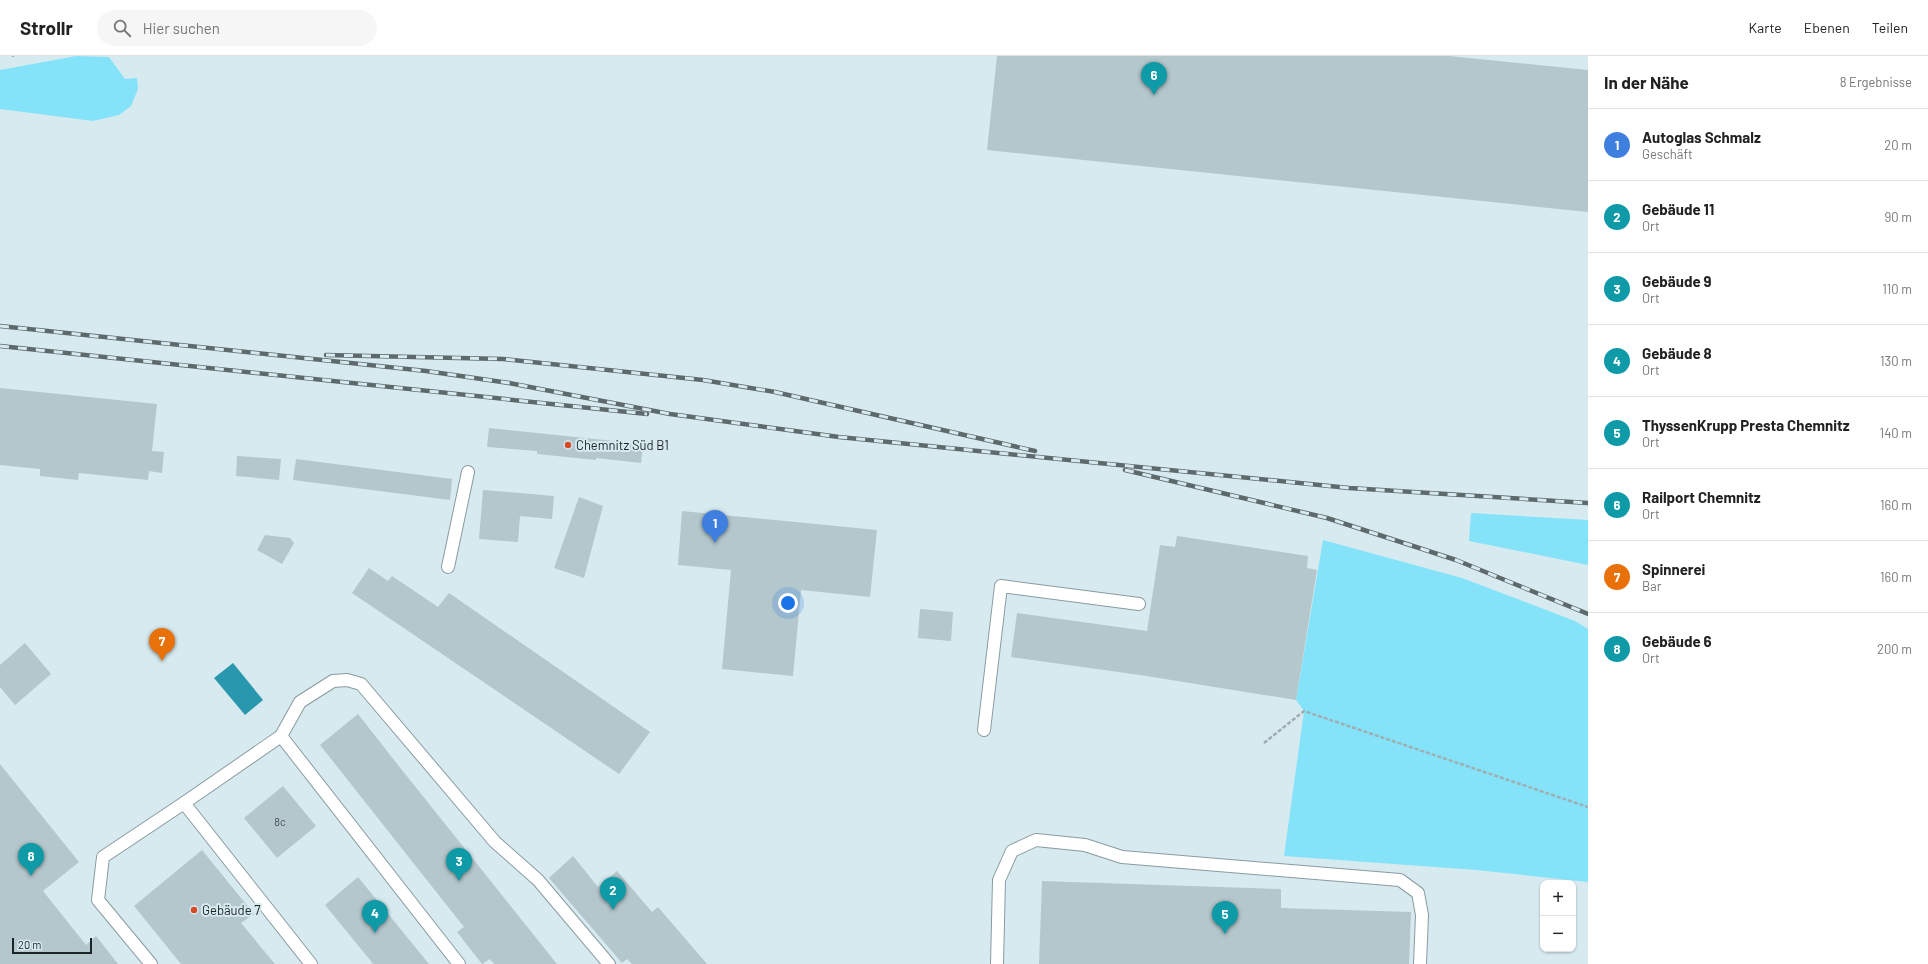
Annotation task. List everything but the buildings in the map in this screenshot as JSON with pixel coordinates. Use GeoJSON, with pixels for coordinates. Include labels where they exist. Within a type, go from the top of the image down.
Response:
{"type":"FeatureCollection","features":[{"type":"Feature","properties":{"kind":"lane"},"geometry":{"type":"LineString","coordinates":[[448,567],[468,472]]}},
{"type":"Feature","properties":{"kind":"lane"},"geometry":{"type":"LineString","coordinates":[[984,730],[1001,586],[1139,604]]}},
{"type":"Feature","properties":{"kind":"lane"},"geometry":{"type":"LineString","coordinates":[[151,964],[98,900],[103,857],[281,736],[300,702],[333,681],[347,680],[361,684],[495,842],[538,880],[609,964]]}},
{"type":"Feature","properties":{"kind":"lane"},"geometry":{"type":"LineString","coordinates":[[281,736],[459,964]]}},
{"type":"Feature","properties":{"kind":"lane"},"geometry":{"type":"LineString","coordinates":[[184,803],[312,964]]}},
{"type":"Feature","properties":{"kind":"lane"},"geometry":{"type":"LineString","coordinates":[[996,964],[999,880],[1012,851],[1036,840],[1085,845],[1122,857],[1400,880],[1418,893],[1422,916],[1420,964]]}},
{"type":"Feature","properties":{"kind":"path"},"geometry":{"type":"LineString","coordinates":[[1264,743],[1304,711],[1588,807]]}},
{"type":"Feature","properties":{"kind":"shaded area"},"geometry":{"type":"Polygon","coordinates":[[[76,56],[109,57],[125,79],[137,78],[138,89],[131,106],[119,115],[93,121],[0,109],[0,70],[76,56]]]}},
{"type":"Feature","properties":{"kind":"shaded area"},"geometry":{"type":"Polygon","coordinates":[[[1471,513],[1588,520],[1588,565],[1469,541],[1471,513]]]}},
{"type":"Feature","properties":{"kind":"shaded area"},"geometry":{"type":"Polygon","coordinates":[[[1323,540],[1462,578],[1575,621],[1588,629],[1588,882],[1476,870],[1284,856],[1304,711],[1296,700],[1323,540]]]}},
{"type":"Feature","properties":{"kind":"shaded area"},"geometry":{"type":"Polygon","coordinates":[[[233,663],[263,700],[245,715],[214,678],[233,663]]]}},
{"type":"Feature","properties":{"kind":"railway"},"geometry":{"type":"LineString","coordinates":[[0,326],[426,371],[509,383],[670,414],[839,437],[1349,488],[1588,503]]}},
{"type":"Feature","properties":{"kind":"railway"},"geometry":{"type":"LineString","coordinates":[[0,346],[647,414]]}},
{"type":"Feature","properties":{"kind":"railway"},"geometry":{"type":"LineString","coordinates":[[326,355],[503,359],[703,380],[775,392],[1035,451]]}},
{"type":"Feature","properties":{"kind":"railway"},"geometry":{"type":"LineString","coordinates":[[1125,470],[1327,518],[1456,560],[1588,614]]}},
{"type":"Feature","properties":{"kind":"place","name":"Railport Chemnitz"},"geometry":{"type":"Point","coordinates":[1154,95]}},
{"type":"Feature","properties":{"kind":"place","name":"Chemnitz Süd B1"},"geometry":{"type":"Point","coordinates":[568,445]}},
{"type":"Feature","properties":{"kind":"place","name":"Autoglas Schmalz"},"geometry":{"type":"Point","coordinates":[715,543]}},
{"type":"Feature","properties":{"kind":"place","name":"Spinnerei"},"geometry":{"type":"Point","coordinates":[162,661]}},
{"type":"Feature","properties":{"kind":"place","name":"Gebäude 6"},"geometry":{"type":"Point","coordinates":[31,876]}},
{"type":"Feature","properties":{"kind":"place","name":"Gebäude 9"},"geometry":{"type":"Point","coordinates":[459,881]}},
{"type":"Feature","properties":{"kind":"place","name":"Gebäude 7"},"geometry":{"type":"Point","coordinates":[194,910]}},
{"type":"Feature","properties":{"kind":"place","name":"Gebäude 11"},"geometry":{"type":"Point","coordinates":[613,910]}},
{"type":"Feature","properties":{"kind":"place","name":"Gebäude 8"},"geometry":{"type":"Point","coordinates":[375,933]}},
{"type":"Feature","properties":{"kind":"place","name":"ThyssenKrupp Presta Chemnitz"},"geometry":{"type":"Point","coordinates":[1225,934]}}]}
